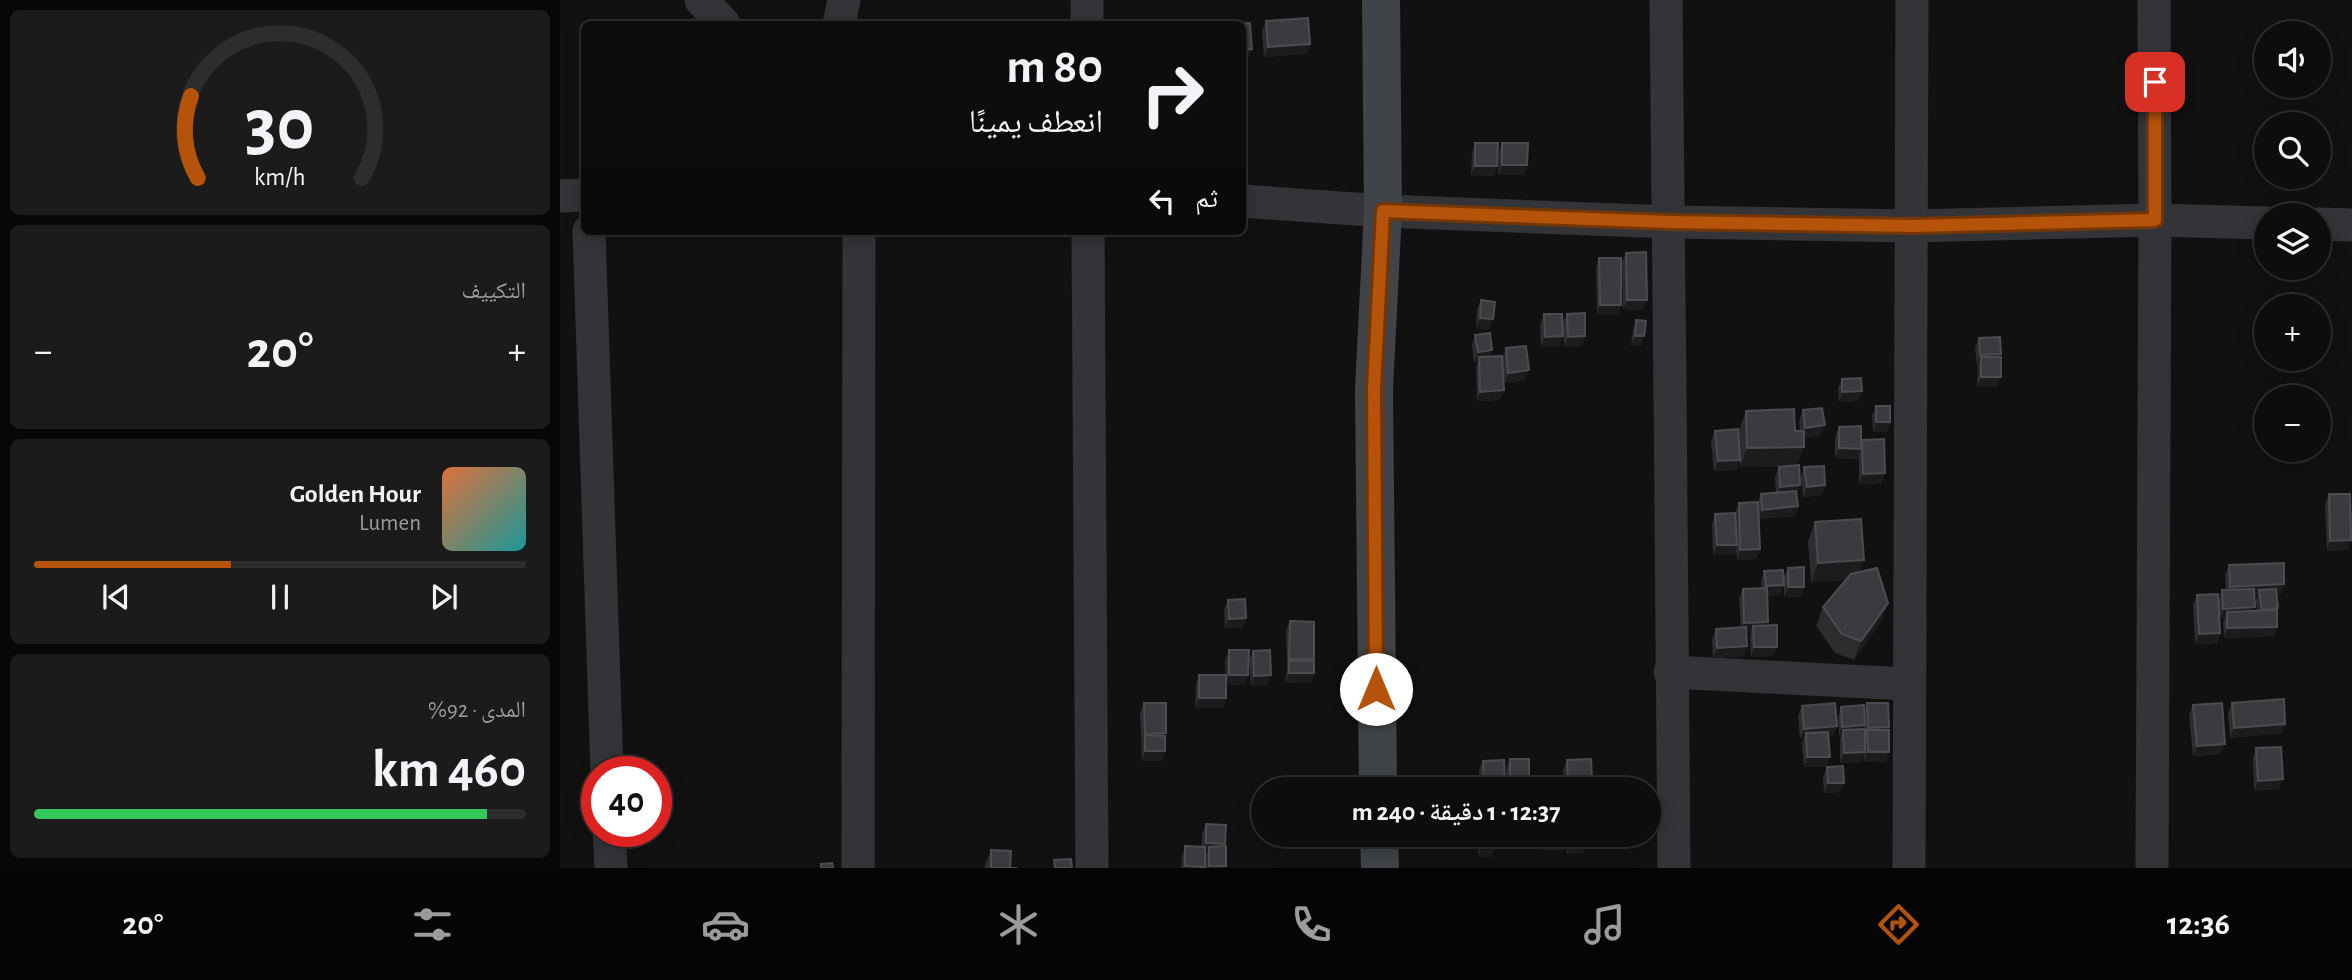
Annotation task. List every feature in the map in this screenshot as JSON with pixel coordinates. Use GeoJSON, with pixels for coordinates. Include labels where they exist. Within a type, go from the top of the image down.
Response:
{"type":"FeatureCollection","features":[{"type":"Feature","properties":{"kind":"street"},"geometry":{"type":"LineString","coordinates":[[701,0],[721,21]]}},
{"type":"Feature","properties":{"kind":"street"},"geometry":{"type":"LineString","coordinates":[[840,21],[844,0]]}},
{"type":"Feature","properties":{"kind":"street"},"geometry":{"type":"LineString","coordinates":[[1087,0],[1087,21]]}},
{"type":"Feature","properties":{"kind":"street"},"geometry":{"type":"LineString","coordinates":[[1378,777],[1374,389],[1383,211],[1381,0]]}},
{"type":"Feature","properties":{"kind":"street"},"geometry":{"type":"LineString","coordinates":[[1666,0],[1674,868]]}},
{"type":"Feature","properties":{"kind":"street"},"geometry":{"type":"LineString","coordinates":[[1909,868],[1912,0]]}},
{"type":"Feature","properties":{"kind":"street"},"geometry":{"type":"LineString","coordinates":[[2152,868],[2154,0]]}},
{"type":"Feature","properties":{"kind":"street"},"geometry":{"type":"LineString","coordinates":[[560,195],[581,195]]}},
{"type":"Feature","properties":{"kind":"street"},"geometry":{"type":"LineString","coordinates":[[1246,201],[1383,211],[1670,222],[1912,226],[2155,220],[2254,223]]}},
{"type":"Feature","properties":{"kind":"street"},"geometry":{"type":"LineString","coordinates":[[2331,224],[2352,225]]}},
{"type":"Feature","properties":{"kind":"street"},"geometry":{"type":"LineString","coordinates":[[589,235],[606,756]]}},
{"type":"Feature","properties":{"kind":"street"},"geometry":{"type":"LineString","coordinates":[[858,868],[859,235]]}},
{"type":"Feature","properties":{"kind":"street"},"geometry":{"type":"LineString","coordinates":[[1088,235],[1092,868]]}},
{"type":"Feature","properties":{"kind":"street"},"geometry":{"type":"LineString","coordinates":[[1671,673],[1909,684]]}},
{"type":"Feature","properties":{"kind":"street"},"geometry":{"type":"LineString","coordinates":[[610,847],[611,868]]}},
{"type":"Feature","properties":{"kind":"street"},"geometry":{"type":"LineString","coordinates":[[1379,847],[1380,868]]}},
{"type":"Feature","properties":{"kind":"building"},"geometry":{"type":"Polygon","coordinates":[[[1308,18],[1310,44],[1268,47],[1266,21],[1308,18]]]}},
{"type":"Feature","properties":{"kind":"building"},"geometry":{"type":"Polygon","coordinates":[[[1246,23],[1250,23],[1252,49],[1246,50],[1246,23]]]}},
{"type":"Feature","properties":{"kind":"building"},"geometry":{"type":"Polygon","coordinates":[[[1475,143],[1498,143],[1497,166],[1475,166],[1475,143]]]}},
{"type":"Feature","properties":{"kind":"building"},"geometry":{"type":"Polygon","coordinates":[[[1502,143],[1528,143],[1527,165],[1502,165],[1502,143]]]}},
{"type":"Feature","properties":{"kind":"building"},"geometry":{"type":"Polygon","coordinates":[[[1646,252],[1647,300],[1627,300],[1626,253],[1646,252]]]}},
{"type":"Feature","properties":{"kind":"building"},"geometry":{"type":"Polygon","coordinates":[[[1599,258],[1621,258],[1621,305],[1600,305],[1599,258]]]}},
{"type":"Feature","properties":{"kind":"building"},"geometry":{"type":"Polygon","coordinates":[[[1481,300],[1495,302],[1493,319],[1480,318],[1481,300]]]}},
{"type":"Feature","properties":{"kind":"building"},"geometry":{"type":"Polygon","coordinates":[[[1585,313],[1585,336],[1568,337],[1567,314],[1585,313]]]}},
{"type":"Feature","properties":{"kind":"building"},"geometry":{"type":"Polygon","coordinates":[[[1544,314],[1562,314],[1563,336],[1545,337],[1544,314]]]}},
{"type":"Feature","properties":{"kind":"building"},"geometry":{"type":"Polygon","coordinates":[[[1636,320],[1646,321],[1644,336],[1635,336],[1636,320]]]}},
{"type":"Feature","properties":{"kind":"building"},"geometry":{"type":"Polygon","coordinates":[[[1490,333],[1492,350],[1478,352],[1475,335],[1490,333]]]}},
{"type":"Feature","properties":{"kind":"building"},"geometry":{"type":"Polygon","coordinates":[[[2000,337],[2001,354],[1980,355],[1979,338],[2000,337]]]}},
{"type":"Feature","properties":{"kind":"building"},"geometry":{"type":"Polygon","coordinates":[[[1526,346],[1529,370],[1508,373],[1506,348],[1526,346]]]}},
{"type":"Feature","properties":{"kind":"building"},"geometry":{"type":"Polygon","coordinates":[[[1502,356],[1504,390],[1480,392],[1479,357],[1502,356]]]}},
{"type":"Feature","properties":{"kind":"building"},"geometry":{"type":"Polygon","coordinates":[[[1981,357],[2001,357],[2001,377],[1981,377],[1981,357]]]}},
{"type":"Feature","properties":{"kind":"building"},"geometry":{"type":"Polygon","coordinates":[[[1861,378],[1862,391],[1842,392],[1842,379],[1861,378]]]}},
{"type":"Feature","properties":{"kind":"building"},"geometry":{"type":"Polygon","coordinates":[[[1876,406],[1890,406],[1890,422],[1876,422],[1876,406]]]}},
{"type":"Feature","properties":{"kind":"building"},"geometry":{"type":"Polygon","coordinates":[[[1822,408],[1825,425],[1805,428],[1803,410],[1822,408]]]}},
{"type":"Feature","properties":{"kind":"building"},"geometry":{"type":"Polygon","coordinates":[[[1794,409],[1795,431],[1804,431],[1804,447],[1747,448],[1746,411],[1794,409]]]}},
{"type":"Feature","properties":{"kind":"building"},"geometry":{"type":"Polygon","coordinates":[[[1861,426],[1861,449],[1839,448],[1839,427],[1861,426]]]}},
{"type":"Feature","properties":{"kind":"building"},"geometry":{"type":"Polygon","coordinates":[[[1738,429],[1740,460],[1718,461],[1715,431],[1738,429]]]}},
{"type":"Feature","properties":{"kind":"building"},"geometry":{"type":"Polygon","coordinates":[[[1884,439],[1885,473],[1863,474],[1862,440],[1884,439]]]}},
{"type":"Feature","properties":{"kind":"building"},"geometry":{"type":"Polygon","coordinates":[[[1799,465],[1800,485],[1780,487],[1779,467],[1799,465]]]}},
{"type":"Feature","properties":{"kind":"building"},"geometry":{"type":"Polygon","coordinates":[[[1824,466],[1825,485],[1807,487],[1804,467],[1824,466]]]}},
{"type":"Feature","properties":{"kind":"building"},"geometry":{"type":"Polygon","coordinates":[[[1796,491],[1798,506],[1762,510],[1761,494],[1796,491]]]}},
{"type":"Feature","properties":{"kind":"building"},"geometry":{"type":"Polygon","coordinates":[[[2329,494],[2350,494],[2351,540],[2330,541],[2329,494]]]}},
{"type":"Feature","properties":{"kind":"building"},"geometry":{"type":"Polygon","coordinates":[[[1758,502],[1760,549],[1740,550],[1739,503],[1758,502]]]}},
{"type":"Feature","properties":{"kind":"building"},"geometry":{"type":"Polygon","coordinates":[[[1735,513],[1737,545],[1717,545],[1715,514],[1735,513]]]}},
{"type":"Feature","properties":{"kind":"building"},"geometry":{"type":"Polygon","coordinates":[[[1861,519],[1864,560],[1818,563],[1815,522],[1861,519]]]}},
{"type":"Feature","properties":{"kind":"building"},"geometry":{"type":"Polygon","coordinates":[[[2284,563],[2284,584],[2230,587],[2229,565],[2284,563]]]}},
{"type":"Feature","properties":{"kind":"building"},"geometry":{"type":"Polygon","coordinates":[[[1804,567],[1804,587],[1788,587],[1788,568],[1804,567]]]}},
{"type":"Feature","properties":{"kind":"building"},"geometry":{"type":"Polygon","coordinates":[[[1877,568],[1888,603],[1861,641],[1842,634],[1823,607],[1851,574],[1877,568]]]}},
{"type":"Feature","properties":{"kind":"building"},"geometry":{"type":"Polygon","coordinates":[[[1783,570],[1784,585],[1766,586],[1764,571],[1783,570]]]}},
{"type":"Feature","properties":{"kind":"building"},"geometry":{"type":"Polygon","coordinates":[[[1767,588],[1768,622],[1744,623],[1743,589],[1767,588]]]}},
{"type":"Feature","properties":{"kind":"building"},"geometry":{"type":"Polygon","coordinates":[[[2254,589],[2255,607],[2223,609],[2222,590],[2254,589]]]}},
{"type":"Feature","properties":{"kind":"building"},"geometry":{"type":"Polygon","coordinates":[[[2276,589],[2278,608],[2262,610],[2259,590],[2276,589]]]}},
{"type":"Feature","properties":{"kind":"building"},"geometry":{"type":"Polygon","coordinates":[[[2218,594],[2220,633],[2199,634],[2197,595],[2218,594]]]}},
{"type":"Feature","properties":{"kind":"building"},"geometry":{"type":"Polygon","coordinates":[[[1245,599],[1246,618],[1229,619],[1228,600],[1245,599]]]}},
{"type":"Feature","properties":{"kind":"building"},"geometry":{"type":"Polygon","coordinates":[[[2277,610],[2277,627],[2227,628],[2227,612],[2277,610]]]}},
{"type":"Feature","properties":{"kind":"building"},"geometry":{"type":"Polygon","coordinates":[[[1290,621],[1314,622],[1314,659],[1289,659],[1290,621]]]}},
{"type":"Feature","properties":{"kind":"building"},"geometry":{"type":"Polygon","coordinates":[[[1777,625],[1777,647],[1754,647],[1753,626],[1777,625]]]}},
{"type":"Feature","properties":{"kind":"building"},"geometry":{"type":"Polygon","coordinates":[[[1746,627],[1747,646],[1717,648],[1716,629],[1746,627]]]}},
{"type":"Feature","properties":{"kind":"building"},"geometry":{"type":"Polygon","coordinates":[[[1229,650],[1249,650],[1248,675],[1229,675],[1229,650]]]}},
{"type":"Feature","properties":{"kind":"building"},"geometry":{"type":"Polygon","coordinates":[[[1270,650],[1271,675],[1254,676],[1253,651],[1270,650]]]}},
{"type":"Feature","properties":{"kind":"building"},"geometry":{"type":"Polygon","coordinates":[[[1289,661],[1314,661],[1314,673],[1289,673],[1289,661]]]}},
{"type":"Feature","properties":{"kind":"building"},"geometry":{"type":"Polygon","coordinates":[[[1199,675],[1226,675],[1226,698],[1199,698],[1199,675]]]}},
{"type":"Feature","properties":{"kind":"building"},"geometry":{"type":"Polygon","coordinates":[[[2284,699],[2285,724],[2234,728],[2232,703],[2284,699]]]}},
{"type":"Feature","properties":{"kind":"building"},"geometry":{"type":"Polygon","coordinates":[[[1144,703],[1166,703],[1166,733],[1145,734],[1144,703]]]}},
{"type":"Feature","properties":{"kind":"building"},"geometry":{"type":"Polygon","coordinates":[[[1835,703],[1837,726],[1804,729],[1802,706],[1835,703]]]}},
{"type":"Feature","properties":{"kind":"building"},"geometry":{"type":"Polygon","coordinates":[[[1867,703],[1888,703],[1889,727],[1868,728],[1867,703]]]}},
{"type":"Feature","properties":{"kind":"building"},"geometry":{"type":"Polygon","coordinates":[[[2222,703],[2225,744],[2197,746],[2193,705],[2222,703]]]}},
{"type":"Feature","properties":{"kind":"building"},"geometry":{"type":"Polygon","coordinates":[[[1864,705],[1865,725],[1842,727],[1841,707],[1864,705]]]}},
{"type":"Feature","properties":{"kind":"building"},"geometry":{"type":"Polygon","coordinates":[[[1865,729],[1865,752],[1844,753],[1843,730],[1865,729]]]}},
{"type":"Feature","properties":{"kind":"building"},"geometry":{"type":"Polygon","coordinates":[[[1867,730],[1889,730],[1889,752],[1868,752],[1867,730]]]}},
{"type":"Feature","properties":{"kind":"building"},"geometry":{"type":"Polygon","coordinates":[[[1828,732],[1830,757],[1807,757],[1806,733],[1828,732]]]}},
{"type":"Feature","properties":{"kind":"building"},"geometry":{"type":"Polygon","coordinates":[[[1145,735],[1165,736],[1165,751],[1145,751],[1145,735]]]}},
{"type":"Feature","properties":{"kind":"building"},"geometry":{"type":"Polygon","coordinates":[[[2281,747],[2283,779],[2258,781],[2256,748],[2281,747]]]}},
{"type":"Feature","properties":{"kind":"building"},"geometry":{"type":"Polygon","coordinates":[[[1510,759],[1529,759],[1529,777],[1510,777],[1510,759]]]}},
{"type":"Feature","properties":{"kind":"building"},"geometry":{"type":"Polygon","coordinates":[[[1591,759],[1592,777],[1568,777],[1567,760],[1591,759]]]}},
{"type":"Feature","properties":{"kind":"building"},"geometry":{"type":"Polygon","coordinates":[[[1504,760],[1505,777],[1484,777],[1483,761],[1504,760]]]}},
{"type":"Feature","properties":{"kind":"building"},"geometry":{"type":"Polygon","coordinates":[[[1843,766],[1844,783],[1828,783],[1827,767],[1843,766]]]}},
{"type":"Feature","properties":{"kind":"building"},"geometry":{"type":"Polygon","coordinates":[[[1206,824],[1226,825],[1225,844],[1206,843],[1206,824]]]}},
{"type":"Feature","properties":{"kind":"building"},"geometry":{"type":"Polygon","coordinates":[[[1185,846],[1205,847],[1205,867],[1185,866],[1185,846]]]}},
{"type":"Feature","properties":{"kind":"building"},"geometry":{"type":"Polygon","coordinates":[[[1226,846],[1226,866],[1209,866],[1209,847],[1226,846]]]}},
{"type":"Feature","properties":{"kind":"building"},"geometry":{"type":"Polygon","coordinates":[[[991,850],[1011,851],[1010,868],[991,868],[991,850]]]}},
{"type":"Feature","properties":{"kind":"building"},"geometry":{"type":"Polygon","coordinates":[[[1071,859],[1072,868],[1055,868],[1054,860],[1071,859]]]}},
{"type":"Feature","properties":{"kind":"building"},"geometry":{"type":"Polygon","coordinates":[[[832,863],[833,868],[821,868],[821,864],[832,863]]]}},
{"type":"Feature","properties":{"kind":"route"},"geometry":{"type":"LineString","coordinates":[[1376,689],[1374,389],[1383,211],[1670,222],[1912,226],[2155,220],[2155,82]]}}]}
